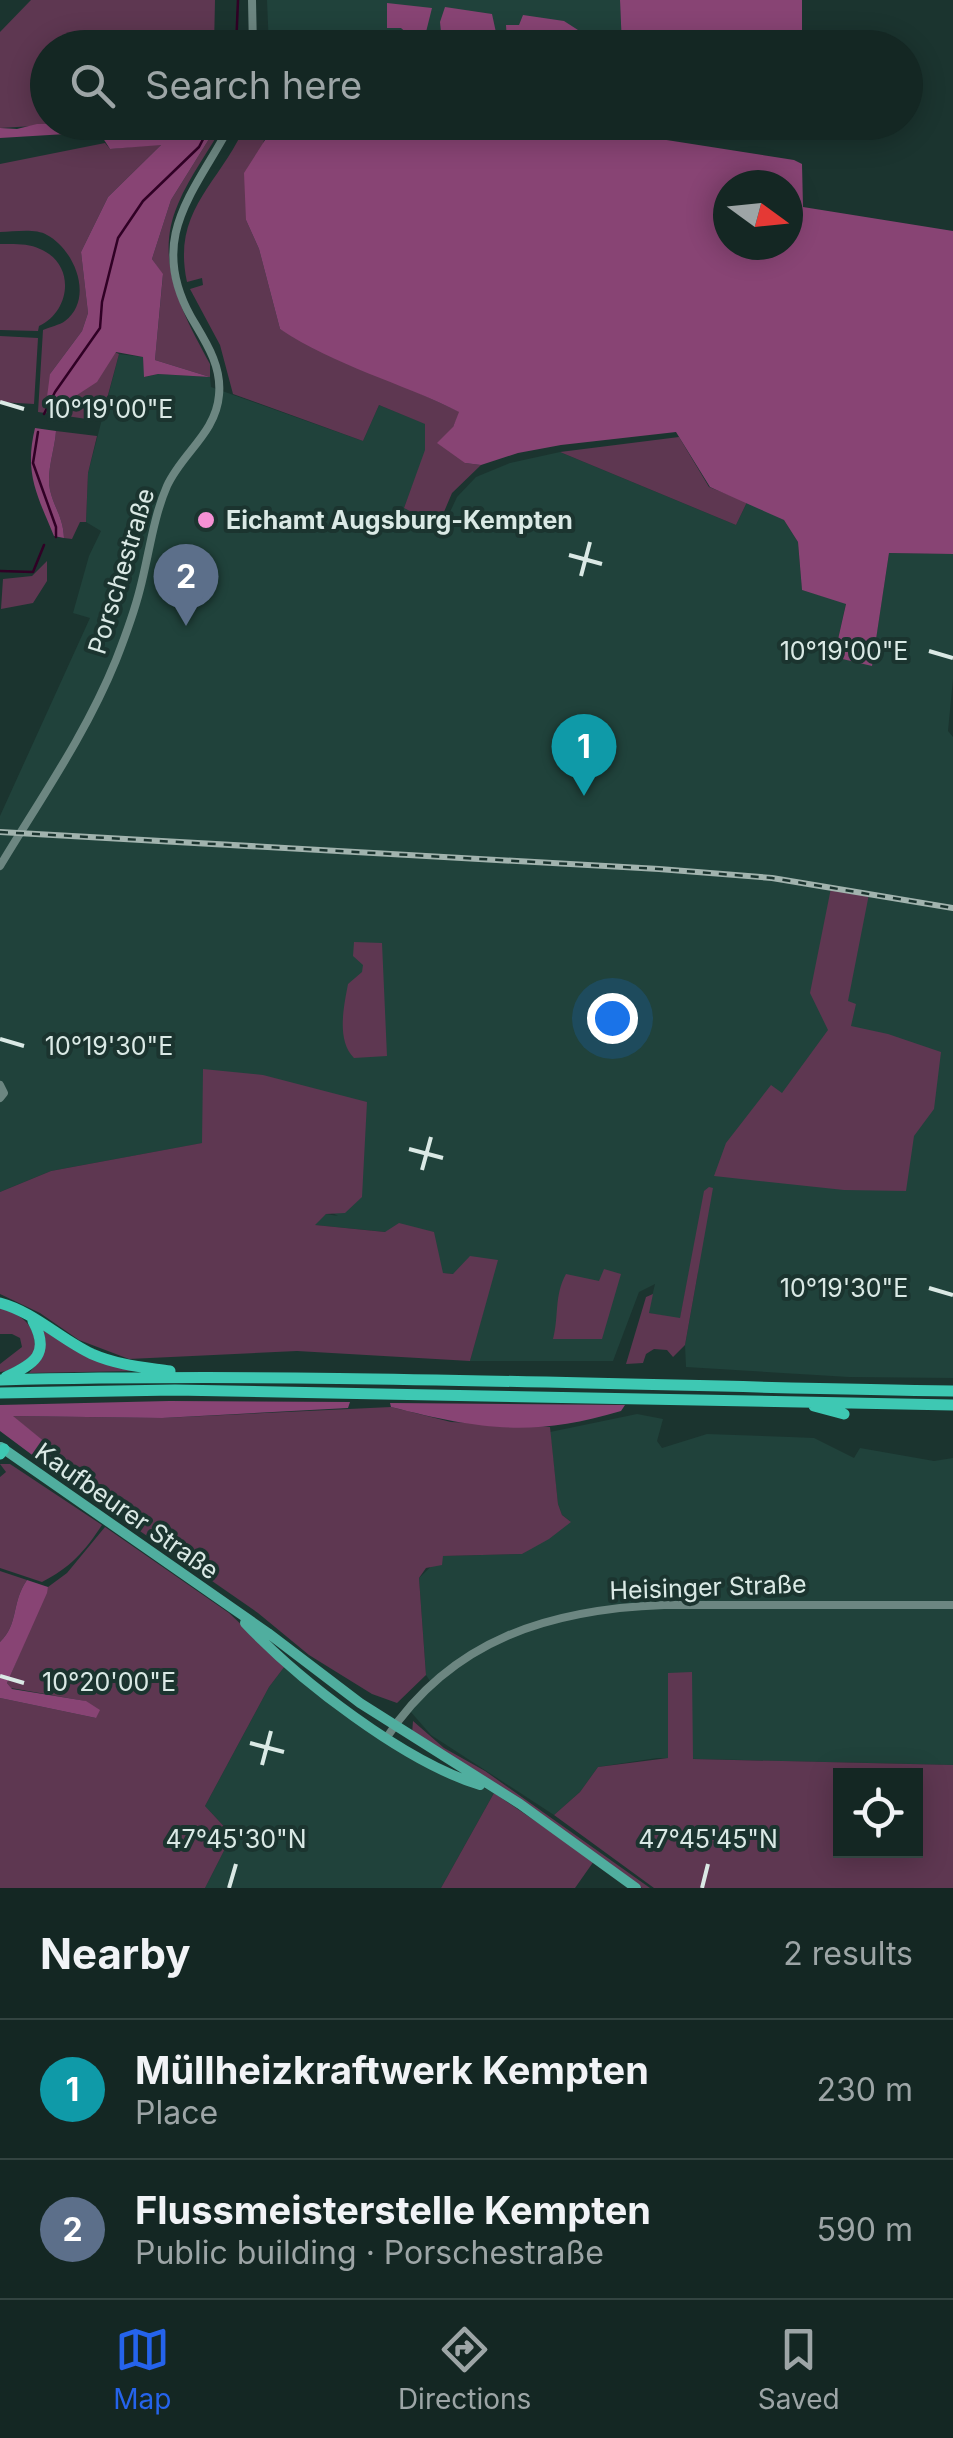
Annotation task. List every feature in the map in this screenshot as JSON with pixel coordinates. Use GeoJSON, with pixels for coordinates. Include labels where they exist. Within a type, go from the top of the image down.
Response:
{"type":"FeatureCollection","features":[{"type":"Feature","properties":{"kind":"highway"},"geometry":{"type":"LineString","coordinates":[[0,1303],[93,1354],[188,1377]]}},
{"type":"Feature","properties":{"kind":"highway"},"geometry":{"type":"LineString","coordinates":[[0,1380],[27,1369],[38,1358],[41,1340],[31,1317]]}},
{"type":"Feature","properties":{"kind":"highway"},"geometry":{"type":"LineString","coordinates":[[0,1380],[188,1377],[953,1391]]}},
{"type":"Feature","properties":{"kind":"highway"},"geometry":{"type":"LineString","coordinates":[[0,1393],[175,1390],[953,1404]]}},
{"type":"Feature","properties":{"kind":"highway"},"geometry":{"type":"LineString","coordinates":[[790,1401],[844,1414]]}},
{"type":"Feature","properties":{"kind":"main road","name":"Kaufbeurer Straße"},"geometry":{"type":"LineString","coordinates":[[1,1450],[231,1609],[390,1732]]}},
{"type":"Feature","properties":{"kind":"main road"},"geometry":{"type":"LineString","coordinates":[[390,1732],[420,1744],[496,1788],[636,1888]]}},
{"type":"Feature","properties":{"kind":"main road"},"geometry":{"type":"LineString","coordinates":[[390,1732],[455,1776],[496,1788]]}},
{"type":"Feature","properties":{"kind":"street"},"geometry":{"type":"LineString","coordinates":[[252,0],[252,30]]}},
{"type":"Feature","properties":{"kind":"street","name":"Porschestraße"},"geometry":{"type":"LineString","coordinates":[[0,866],[83,732],[116,660],[140,588],[165,490],[213,416],[219,380],[210,350],[180,292],[173,258],[185,200],[221,140]]}},
{"type":"Feature","properties":{"kind":"street","name":"Heisinger Straße"},"geometry":{"type":"LineString","coordinates":[[390,1732],[430,1684],[475,1651],[512,1632],[578,1614],[616,1607],[664,1605],[953,1605]]}},
{"type":"Feature","properties":{"kind":"shaded area"},"geometry":{"type":"Polygon","coordinates":[[[31,0],[215,0],[214,30],[30,30],[30,126],[0,128],[0,32],[31,0]]]}},
{"type":"Feature","properties":{"kind":"shaded area"},"geometry":{"type":"Polygon","coordinates":[[[267,0],[620,0],[621,30],[268,30],[267,0]]]}},
{"type":"Feature","properties":{"kind":"shaded area"},"geometry":{"type":"Polygon","coordinates":[[[620,0],[802,0],[802,30],[621,30],[620,0]]]}},
{"type":"Feature","properties":{"kind":"shaded area"},"geometry":{"type":"Polygon","coordinates":[[[387,3],[432,8],[426,30],[387,28],[387,3]]]}},
{"type":"Feature","properties":{"kind":"shaded area"},"geometry":{"type":"Polygon","coordinates":[[[445,7],[492,14],[495,30],[441,30],[445,7]]]}},
{"type":"Feature","properties":{"kind":"shaded area"},"geometry":{"type":"Polygon","coordinates":[[[523,15],[564,21],[578,30],[506,30],[506,25],[519,25],[523,15]]]}},
{"type":"Feature","properties":{"kind":"shaded area"},"geometry":{"type":"Polygon","coordinates":[[[30,126],[30,136],[0,138],[0,128],[30,126]]]}},
{"type":"Feature","properties":{"kind":"shaded area"},"geometry":{"type":"Polygon","coordinates":[[[104,140],[208,140],[171,200],[152,259],[163,274],[155,360],[210,377],[144,377],[143,357],[116,352],[97,382],[54,410],[47,397],[50,374],[82,331],[88,313],[81,252],[108,197],[161,145],[110,149],[104,140]]]}},
{"type":"Feature","properties":{"kind":"shaded area"},"geometry":{"type":"Polygon","coordinates":[[[208,140],[214,140],[178,204],[169,246],[175,287],[210,364],[210,377],[155,360],[163,275],[152,259],[171,200],[208,140]]]}},
{"type":"Feature","properties":{"kind":"shaded area"},"geometry":{"type":"Polygon","coordinates":[[[238,140],[264,140],[246,220],[259,249],[280,329],[460,412],[453,427],[465,463],[481,465],[452,493],[438,526],[404,508],[425,450],[425,424],[379,405],[363,441],[233,394],[220,345],[190,289],[203,285],[202,278],[187,282],[184,256],[192,215],[238,140]]]}},
{"type":"Feature","properties":{"kind":"shaded area"},"geometry":{"type":"Polygon","coordinates":[[[265,140],[666,140],[802,164],[802,170],[713,170],[713,260],[803,260],[803,207],[953,231],[953,554],[889,553],[872,666],[834,657],[846,604],[802,590],[798,542],[784,520],[710,487],[676,432],[561,445],[481,465],[465,463],[437,443],[453,427],[459,412],[345,364],[280,329],[259,249],[246,220],[244,173],[265,140]]]}},
{"type":"Feature","properties":{"kind":"shaded area"},"geometry":{"type":"Polygon","coordinates":[[[105,143],[110,149],[162,144],[108,197],[81,252],[88,313],[82,331],[50,374],[115,352],[119,354],[101,421],[38,412],[43,330],[63,322],[74,311],[80,287],[72,262],[47,235],[0,232],[0,164],[105,143]]]}},
{"type":"Feature","properties":{"kind":"shaded area"},"geometry":{"type":"Polygon","coordinates":[[[0,244],[35,247],[60,265],[64,276],[63,299],[38,331],[0,330],[0,244]]]}},
{"type":"Feature","properties":{"kind":"shaded area"},"geometry":{"type":"Polygon","coordinates":[[[0,336],[38,338],[34,404],[0,402],[0,336]]]}},
{"type":"Feature","properties":{"kind":"shaded area"},"geometry":{"type":"Polygon","coordinates":[[[119,354],[143,357],[145,377],[210,377],[211,387],[363,441],[379,405],[426,424],[426,450],[404,508],[442,529],[457,497],[476,477],[510,463],[560,452],[736,525],[747,502],[784,520],[798,542],[802,590],[846,603],[834,657],[872,665],[889,553],[953,554],[953,679],[948,731],[953,737],[953,1378],[849,1377],[686,1367],[685,1345],[698,1272],[690,1268],[680,1319],[648,1313],[655,1284],[639,1292],[613,1361],[470,1361],[497,1260],[453,1274],[443,1273],[386,1232],[314,1225],[326,1214],[338,1216],[203,1143],[51,1171],[0,1192],[0,816],[90,618],[73,613],[89,556],[101,531],[86,522],[88,473],[119,354]]]}},
{"type":"Feature","properties":{"kind":"shaded area"},"geometry":{"type":"Polygon","coordinates":[[[35,428],[56,431],[49,483],[64,538],[54,536],[34,484],[31,458],[35,428]]]}},
{"type":"Feature","properties":{"kind":"shaded area"},"geometry":{"type":"Polygon","coordinates":[[[56,431],[97,436],[88,473],[86,522],[80,522],[72,539],[64,538],[50,490],[56,431]]]}},
{"type":"Feature","properties":{"kind":"shaded area"},"geometry":{"type":"Polygon","coordinates":[[[679,437],[709,487],[747,502],[736,525],[560,452],[679,437]]]}},
{"type":"Feature","properties":{"kind":"shaded area"},"geometry":{"type":"Polygon","coordinates":[[[47,561],[47,581],[33,603],[1,609],[3,579],[32,576],[47,561]]]}},
{"type":"Feature","properties":{"kind":"shaded area"},"geometry":{"type":"Polygon","coordinates":[[[831,888],[869,894],[848,1001],[856,1004],[851,1026],[941,1052],[934,1109],[914,1136],[906,1191],[844,1190],[714,1176],[726,1143],[771,1085],[782,1093],[828,1030],[810,993],[831,888]]]}},
{"type":"Feature","properties":{"kind":"shaded area"},"geometry":{"type":"Polygon","coordinates":[[[354,942],[382,943],[387,1056],[354,1058],[345,1042],[343,1022],[348,984],[362,972],[363,965],[353,956],[354,942]]]}},
{"type":"Feature","properties":{"kind":"shaded area"},"geometry":{"type":"Polygon","coordinates":[[[203,1069],[263,1075],[367,1102],[362,1197],[345,1213],[326,1214],[315,1225],[385,1232],[399,1223],[434,1232],[443,1273],[453,1274],[470,1256],[498,1260],[470,1361],[297,1351],[129,1359],[79,1340],[40,1313],[0,1294],[0,1192],[51,1171],[202,1143],[203,1069]]]}},
{"type":"Feature","properties":{"kind":"shaded area"},"geometry":{"type":"Polygon","coordinates":[[[713,1188],[685,1345],[673,1357],[667,1350],[654,1349],[646,1354],[643,1363],[626,1364],[646,1297],[653,1294],[649,1313],[680,1318],[704,1191],[713,1188]]]}},
{"type":"Feature","properties":{"kind":"shaded area"},"geometry":{"type":"Polygon","coordinates":[[[604,1269],[621,1274],[602,1339],[553,1339],[566,1274],[599,1281],[604,1269]]]}},
{"type":"Feature","properties":{"kind":"shaded area"},"geometry":{"type":"Polygon","coordinates":[[[0,1308],[28,1324],[35,1346],[34,1356],[0,1372],[0,1364],[22,1347],[20,1338],[0,1334],[0,1308]]]}},
{"type":"Feature","properties":{"kind":"shaded area"},"geometry":{"type":"Polygon","coordinates":[[[42,1329],[132,1371],[29,1373],[41,1359],[42,1329]]]}},
{"type":"Feature","properties":{"kind":"shaded area"},"geometry":{"type":"Polygon","coordinates":[[[350,1402],[348,1408],[162,1418],[13,1416],[56,1451],[55,1472],[0,1431],[0,1405],[350,1402]]]}},
{"type":"Feature","properties":{"kind":"shaded area"},"geometry":{"type":"Polygon","coordinates":[[[390,1403],[625,1405],[621,1411],[559,1425],[505,1427],[422,1415],[391,1407],[390,1403]]]}},
{"type":"Feature","properties":{"kind":"shaded area"},"geometry":{"type":"Polygon","coordinates":[[[391,1407],[451,1422],[550,1427],[558,1504],[562,1515],[571,1522],[522,1554],[443,1556],[442,1565],[426,1568],[419,1578],[426,1675],[397,1703],[372,1694],[309,1655],[258,1613],[55,1472],[56,1451],[12,1416],[162,1418],[391,1407]]]}},
{"type":"Feature","properties":{"kind":"shaded area"},"geometry":{"type":"Polygon","coordinates":[[[637,1414],[663,1419],[657,1441],[662,1448],[707,1434],[814,1438],[854,1458],[860,1448],[934,1461],[953,1458],[953,1765],[657,1758],[598,1767],[580,1792],[554,1815],[431,1735],[410,1711],[434,1687],[426,1675],[419,1578],[442,1556],[522,1554],[570,1521],[562,1515],[558,1504],[550,1432],[637,1414]]]}},
{"type":"Feature","properties":{"kind":"shaded area"},"geometry":{"type":"Polygon","coordinates":[[[0,1464],[10,1464],[102,1525],[76,1558],[42,1582],[0,1568],[0,1477],[6,1472],[0,1464]]]}},
{"type":"Feature","properties":{"kind":"shaded area"},"geometry":{"type":"Polygon","coordinates":[[[105,1527],[229,1613],[285,1666],[269,1687],[205,1806],[232,1835],[205,1888],[0,1888],[0,1698],[96,1718],[85,1701],[11,1688],[7,1683],[48,1587],[67,1573],[105,1527]]]}},
{"type":"Feature","properties":{"kind":"shaded area"},"geometry":{"type":"Polygon","coordinates":[[[0,1571],[27,1580],[10,1628],[0,1642],[0,1571]]]}},
{"type":"Feature","properties":{"kind":"shaded area"},"geometry":{"type":"Polygon","coordinates":[[[27,1580],[48,1587],[47,1593],[7,1683],[12,1689],[86,1701],[100,1710],[96,1718],[0,1698],[0,1642],[10,1628],[27,1580]]]}},
{"type":"Feature","properties":{"kind":"shaded area"},"geometry":{"type":"Polygon","coordinates":[[[285,1666],[384,1738],[494,1793],[441,1888],[205,1888],[232,1835],[205,1806],[269,1687],[285,1666]]]}},
{"type":"Feature","properties":{"kind":"shaded area"},"geometry":{"type":"Polygon","coordinates":[[[692,1672],[693,1759],[953,1765],[953,1888],[654,1888],[554,1815],[580,1792],[598,1767],[668,1758],[668,1673],[692,1672]]]}},
{"type":"Feature","properties":{"kind":"shaded area"},"geometry":{"type":"Polygon","coordinates":[[[413,1721],[444,1748],[485,1771],[650,1888],[642,1888],[412,1734],[413,1721]]]}},
{"type":"Feature","properties":{"kind":"shaded area"},"geometry":{"type":"Polygon","coordinates":[[[494,1793],[594,1861],[575,1888],[441,1888],[494,1793]]]}},
{"type":"Feature","properties":{"kind":"waterway"},"geometry":{"type":"LineString","coordinates":[[237,30],[238,0]]}},
{"type":"Feature","properties":{"kind":"waterway"},"geometry":{"type":"LineString","coordinates":[[44,414],[100,328],[102,302],[118,238],[143,201],[203,140]]}},
{"type":"Feature","properties":{"kind":"waterway"},"geometry":{"type":"LineString","coordinates":[[38,432],[33,463],[56,537]]}},
{"type":"Feature","properties":{"kind":"waterway"},"geometry":{"type":"LineString","coordinates":[[0,571],[33,572],[44,545]]}},
{"type":"Feature","properties":{"kind":"railway"},"geometry":{"type":"LineString","coordinates":[[0,832],[772,878],[953,908]]}},
{"type":"Feature","properties":{"kind":"place","name":"Eichamt Augsburg-Kempten"},"geometry":{"type":"Point","coordinates":[206,520]}},
{"type":"Feature","properties":{"kind":"place","name":"Flussmeisterstelle Kempten"},"geometry":{"type":"Point","coordinates":[186,626]}},
{"type":"Feature","properties":{"kind":"place","name":"Müllheizkraftwerk Kempten"},"geometry":{"type":"Point","coordinates":[584,796]}}]}
